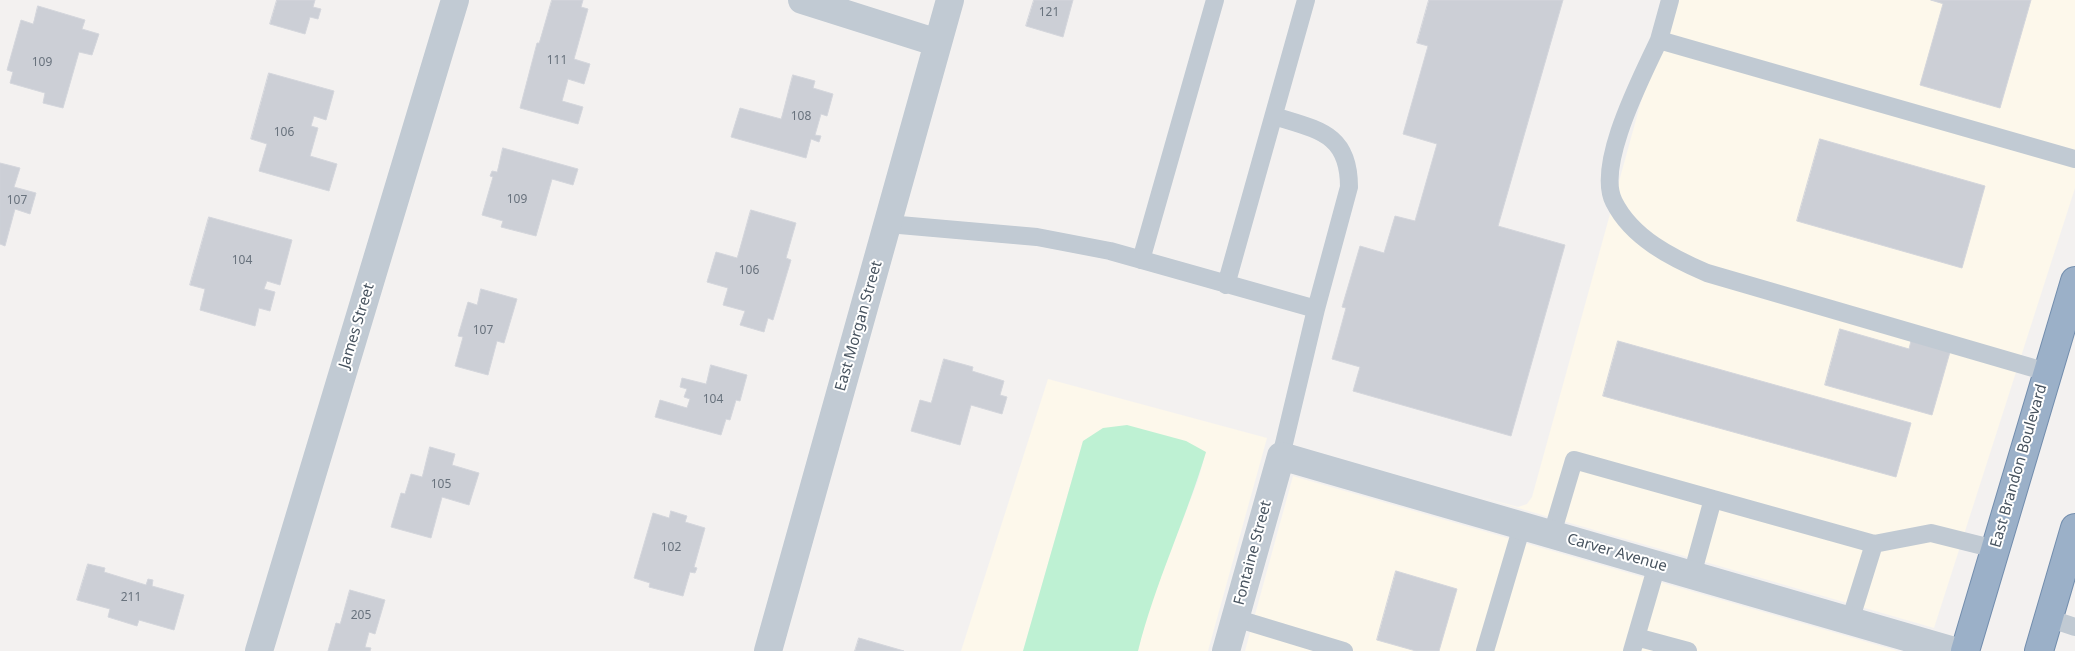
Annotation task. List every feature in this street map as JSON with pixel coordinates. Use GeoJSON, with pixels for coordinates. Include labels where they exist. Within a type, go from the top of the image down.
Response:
{"type":"FeatureCollection","features":[{"type":"Feature","properties":{"kind":"highway","name":"East Brandon Boulevard"},"geometry":{"type":"LineString","coordinates":[[1965,651],[2075,281]]}},
{"type":"Feature","properties":{"kind":"highway"},"geometry":{"type":"LineString","coordinates":[[2039,651],[2073,542]]}},
{"type":"Feature","properties":{"kind":"street","name":"James Street"},"geometry":{"type":"LineString","coordinates":[[260,651],[454,0]]}},
{"type":"Feature","properties":{"kind":"street"},"geometry":{"type":"LineString","coordinates":[[802,0],[938,43]]}},
{"type":"Feature","properties":{"kind":"street","name":"East Morgan Street"},"geometry":{"type":"LineString","coordinates":[[768,651],[950,0]]}},
{"type":"Feature","properties":{"kind":"street","name":"Carver Avenue"},"geometry":{"type":"LineString","coordinates":[[1280,456],[1954,651]]}},
{"type":"Feature","properties":{"kind":"street","name":"Fontaine Street"},"geometry":{"type":"LineString","coordinates":[[1226,651],[1280,456]]}},
{"type":"Feature","properties":{"kind":"lane"},"geometry":{"type":"LineString","coordinates":[[1141,260],[1215,0]]}},
{"type":"Feature","properties":{"kind":"lane"},"geometry":{"type":"LineString","coordinates":[[1226,285],[1306,0]]}},
{"type":"Feature","properties":{"kind":"lane"},"geometry":{"type":"LineString","coordinates":[[1670,0],[1659,40],[1631,98],[1609,174],[1613,201],[1637,231],[1672,257],[1707,273],[2047,372]]}},
{"type":"Feature","properties":{"kind":"lane"},"geometry":{"type":"LineString","coordinates":[[1659,40],[2075,159]]}},
{"type":"Feature","properties":{"kind":"lane"},"geometry":{"type":"LineString","coordinates":[[1274,116],[1323,131],[1340,148],[1349,167],[1349,187],[1280,456]]}},
{"type":"Feature","properties":{"kind":"lane"},"geometry":{"type":"LineString","coordinates":[[888,224],[1037,237],[1141,260],[1316,310]]}},
{"type":"Feature","properties":{"kind":"lane"},"geometry":{"type":"LineString","coordinates":[[1552,534],[1574,460],[1874,544],[1931,532],[1995,548]]}},
{"type":"Feature","properties":{"kind":"lane"},"geometry":{"type":"LineString","coordinates":[[1692,575],[1713,499]]}},
{"type":"Feature","properties":{"kind":"lane"},"geometry":{"type":"LineString","coordinates":[[1485,651],[1522,526]]}},
{"type":"Feature","properties":{"kind":"lane"},"geometry":{"type":"LineString","coordinates":[[1850,621],[1874,544]]}},
{"type":"Feature","properties":{"kind":"lane"},"geometry":{"type":"LineString","coordinates":[[1657,565],[1634,644],[1688,651]]}},
{"type":"Feature","properties":{"kind":"lane"},"geometry":{"type":"LineString","coordinates":[[1236,618],[1344,651]]}},
{"type":"Feature","properties":{"kind":"lane"},"geometry":{"type":"LineString","coordinates":[[2048,618],[2075,627]]}},
{"type":"Feature","properties":{"kind":"shaded area"},"geometry":{"type":"Polygon","coordinates":[[[1669,0],[2075,0],[2075,188],[1934,628],[1480,497],[1518,507],[1527,504],[1532,497],[1669,0]]]}},
{"type":"Feature","properties":{"kind":"shaded area"},"geometry":{"type":"Polygon","coordinates":[[[1048,379],[1267,438],[1208,651],[1138,651],[1148,611],[1198,480],[1206,452],[1083,441],[1023,651],[961,651],[1048,379]]]}},
{"type":"Feature","properties":{"kind":"shaded area"},"geometry":{"type":"Polygon","coordinates":[[[1293,476],[1898,651],[1245,651],[1293,476]]]}},
{"type":"Feature","properties":{"kind":"green space"},"geometry":{"type":"Polygon","coordinates":[[[1127,425],[1186,441],[1206,452],[1153,601],[1138,651],[1023,651],[1083,441],[1103,428],[1127,425]]]}},
{"type":"Feature","properties":{"kind":"building"},"geometry":{"type":"Polygon","coordinates":[[[277,0],[315,0],[313,7],[321,9],[318,19],[310,17],[305,34],[270,24],[277,0]]]}},
{"type":"Feature","properties":{"kind":"building"},"geometry":{"type":"Polygon","coordinates":[[[552,0],[583,0],[581,7],[588,9],[574,59],[590,64],[584,84],[568,79],[562,101],[583,107],[578,124],[520,108],[537,43],[539,43],[552,0]]]}},
{"type":"Feature","properties":{"kind":"building"},"geometry":{"type":"Polygon","coordinates":[[[1034,0],[1073,0],[1063,37],[1026,26],[1034,0]]]}},
{"type":"Feature","properties":{"kind":"building"},"geometry":{"type":"Polygon","coordinates":[[[1429,0],[1563,0],[1498,226],[1565,245],[1511,436],[1353,391],[1360,367],[1332,359],[1346,308],[1342,307],[1360,246],[1384,253],[1395,216],[1415,221],[1437,144],[1403,134],[1428,46],[1417,43],[1429,0]]]}},
{"type":"Feature","properties":{"kind":"building"},"geometry":{"type":"Polygon","coordinates":[[[1931,0],[2031,0],[2000,108],[1920,85],[1943,4],[1931,0]]]}},
{"type":"Feature","properties":{"kind":"building"},"geometry":{"type":"Polygon","coordinates":[[[38,6],[85,20],[82,29],[99,34],[92,55],[79,52],[63,108],[43,103],[45,93],[10,83],[13,72],[7,70],[21,20],[33,24],[38,6]]]}},
{"type":"Feature","properties":{"kind":"building"},"geometry":{"type":"Polygon","coordinates":[[[269,73],[334,91],[326,120],[314,116],[311,126],[318,128],[310,156],[337,164],[329,191],[259,171],[267,144],[251,139],[269,73]]]}},
{"type":"Feature","properties":{"kind":"building"},"geometry":{"type":"Polygon","coordinates":[[[793,75],[815,81],[813,88],[833,94],[827,116],[821,114],[815,135],[821,136],[819,142],[811,139],[806,158],[731,137],[740,108],[781,119],[793,75]]]}},
{"type":"Feature","properties":{"kind":"building"},"geometry":{"type":"Polygon","coordinates":[[[1820,139],[1985,186],[1962,268],[1797,221],[1820,139]]]}},
{"type":"Feature","properties":{"kind":"building"},"geometry":{"type":"Polygon","coordinates":[[[503,148],[578,169],[573,185],[552,179],[536,236],[501,227],[503,221],[482,215],[493,177],[490,176],[492,171],[497,172],[503,148]]]}},
{"type":"Feature","properties":{"kind":"building"},"geometry":{"type":"Polygon","coordinates":[[[0,163],[20,168],[14,187],[36,193],[30,214],[15,209],[5,246],[0,244],[0,163]]]}},
{"type":"Feature","properties":{"kind":"building"},"geometry":{"type":"Polygon","coordinates":[[[751,210],[796,223],[786,258],[791,260],[773,320],[768,318],[764,332],[740,325],[745,311],[723,305],[728,288],[707,282],[716,252],[737,258],[751,210]]]}},
{"type":"Feature","properties":{"kind":"building"},"geometry":{"type":"Polygon","coordinates":[[[209,217],[292,240],[280,285],[267,281],[264,289],[275,292],[270,311],[259,308],[255,326],[200,310],[205,289],[190,285],[209,217]]]}},
{"type":"Feature","properties":{"kind":"building"},"geometry":{"type":"Polygon","coordinates":[[[481,289],[517,299],[504,343],[497,341],[488,375],[455,366],[463,337],[458,336],[468,302],[477,305],[481,289]]]}},
{"type":"Feature","properties":{"kind":"building"},"geometry":{"type":"Polygon","coordinates":[[[1840,329],[1909,349],[1911,341],[1950,352],[1932,415],[1825,385],[1840,329]]]}},
{"type":"Feature","properties":{"kind":"building"},"geometry":{"type":"Polygon","coordinates":[[[1618,341],[1911,423],[1896,477],[1603,396],[1618,341]]]}},
{"type":"Feature","properties":{"kind":"building"},"geometry":{"type":"Polygon","coordinates":[[[944,359],[973,367],[972,371],[1004,381],[1000,395],[1007,397],[1002,414],[971,405],[960,445],[911,431],[920,400],[931,403],[944,359]]]}},
{"type":"Feature","properties":{"kind":"building"},"geometry":{"type":"Polygon","coordinates":[[[711,365],[747,375],[740,401],[736,400],[730,420],[726,419],[721,435],[655,417],[660,400],[687,408],[690,399],[684,397],[687,389],[680,387],[682,378],[706,384],[711,365]]]}},
{"type":"Feature","properties":{"kind":"building"},"geometry":{"type":"Polygon","coordinates":[[[430,447],[455,454],[452,465],[479,473],[469,505],[442,497],[431,538],[391,527],[401,493],[405,494],[411,474],[422,477],[430,447]]]}},
{"type":"Feature","properties":{"kind":"building"},"geometry":{"type":"Polygon","coordinates":[[[671,511],[687,516],[685,522],[705,528],[694,567],[697,568],[695,573],[690,572],[683,596],[649,587],[650,583],[634,578],[653,513],[669,518],[671,511]]]}},
{"type":"Feature","properties":{"kind":"building"},"geometry":{"type":"Polygon","coordinates":[[[88,564],[105,568],[104,572],[146,585],[148,579],[153,580],[152,586],[184,595],[174,630],[139,620],[137,626],[108,617],[110,609],[77,600],[88,564]]]}},
{"type":"Feature","properties":{"kind":"building"},"geometry":{"type":"Polygon","coordinates":[[[1396,571],[1457,589],[1439,651],[1416,651],[1377,640],[1396,571]]]}},
{"type":"Feature","properties":{"kind":"building"},"geometry":{"type":"Polygon","coordinates":[[[350,590],[385,600],[375,634],[369,632],[365,647],[371,648],[370,651],[328,651],[336,623],[340,624],[350,590]]]}},
{"type":"Feature","properties":{"kind":"building"},"geometry":{"type":"Polygon","coordinates":[[[859,638],[904,651],[855,651],[859,638]]]}}]}
